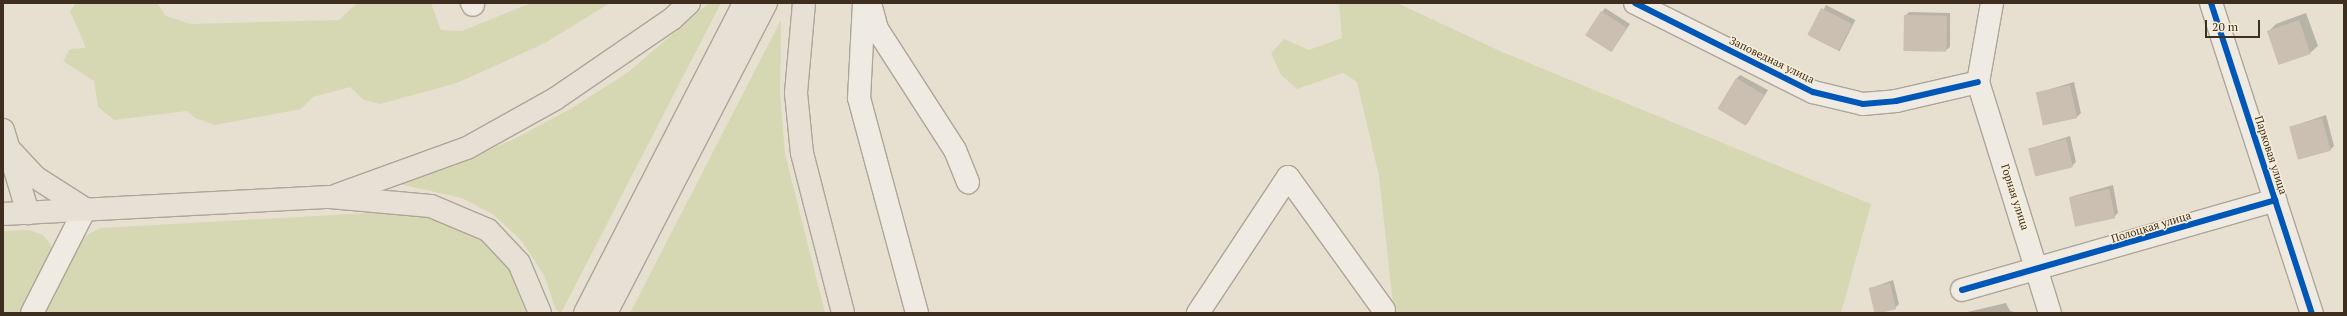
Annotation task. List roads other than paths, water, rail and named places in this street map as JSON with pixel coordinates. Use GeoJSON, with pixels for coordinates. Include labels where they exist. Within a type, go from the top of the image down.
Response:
{"type":"FeatureCollection","features":[{"type":"Feature","properties":{"kind":"main road"},"geometry":{"type":"LineString","coordinates":[[330,197],[467,148],[555,99],[672,19],[689,3]]}},
{"type":"Feature","properties":{"kind":"main road"},"geometry":{"type":"LineString","coordinates":[[585,313],[744,3]]}},
{"type":"Feature","properties":{"kind":"main road"},"geometry":{"type":"LineString","coordinates":[[606,313],[766,3]]}},
{"type":"Feature","properties":{"kind":"main road"},"geometry":{"type":"LineString","coordinates":[[804,3],[796,93],[802,153],[843,313]]}},
{"type":"Feature","properties":{"kind":"main road"},"geometry":{"type":"LineString","coordinates":[[6,140],[35,178],[85,209]]}},
{"type":"Feature","properties":{"kind":"main road"},"geometry":{"type":"LineString","coordinates":[[6,140],[28,213]]}},
{"type":"Feature","properties":{"kind":"main road"},"geometry":{"type":"LineString","coordinates":[[3,214],[330,197],[430,206],[488,230],[519,263],[540,313]]}},
{"type":"Feature","properties":{"kind":"street"},"geometry":{"type":"LineString","coordinates":[[864,3],[859,98],[917,313]]}},
{"type":"Feature","properties":{"kind":"street"},"geometry":{"type":"LineString","coordinates":[[870,3],[877,29],[955,150],[968,182]]}},
{"type":"Feature","properties":{"kind":"street","name":"Заповедная улица"},"geometry":{"type":"LineString","coordinates":[[1634,3],[1813,92],[1863,104],[1896,101],[1978,82]]}},
{"type":"Feature","properties":{"kind":"street"},"geometry":{"type":"LineString","coordinates":[[1978,82],[1992,3]]}},
{"type":"Feature","properties":{"kind":"street","name":"Парковая улица"},"geometry":{"type":"LineString","coordinates":[[2211,3],[2312,313]]}},
{"type":"Feature","properties":{"kind":"street","name":"Горная улица"},"geometry":{"type":"LineString","coordinates":[[1978,82],[2039,271],[2050,313]]}},
{"type":"Feature","properties":{"kind":"street"},"geometry":{"type":"LineString","coordinates":[[1198,313],[1288,177],[1384,310]]}},
{"type":"Feature","properties":{"kind":"street","name":"Полоцкая улица"},"geometry":{"type":"LineString","coordinates":[[1962,290],[2039,271],[2275,200]]}},
{"type":"Feature","properties":{"kind":"street"},"geometry":{"type":"LineString","coordinates":[[32,313],[85,209]]}}]}
